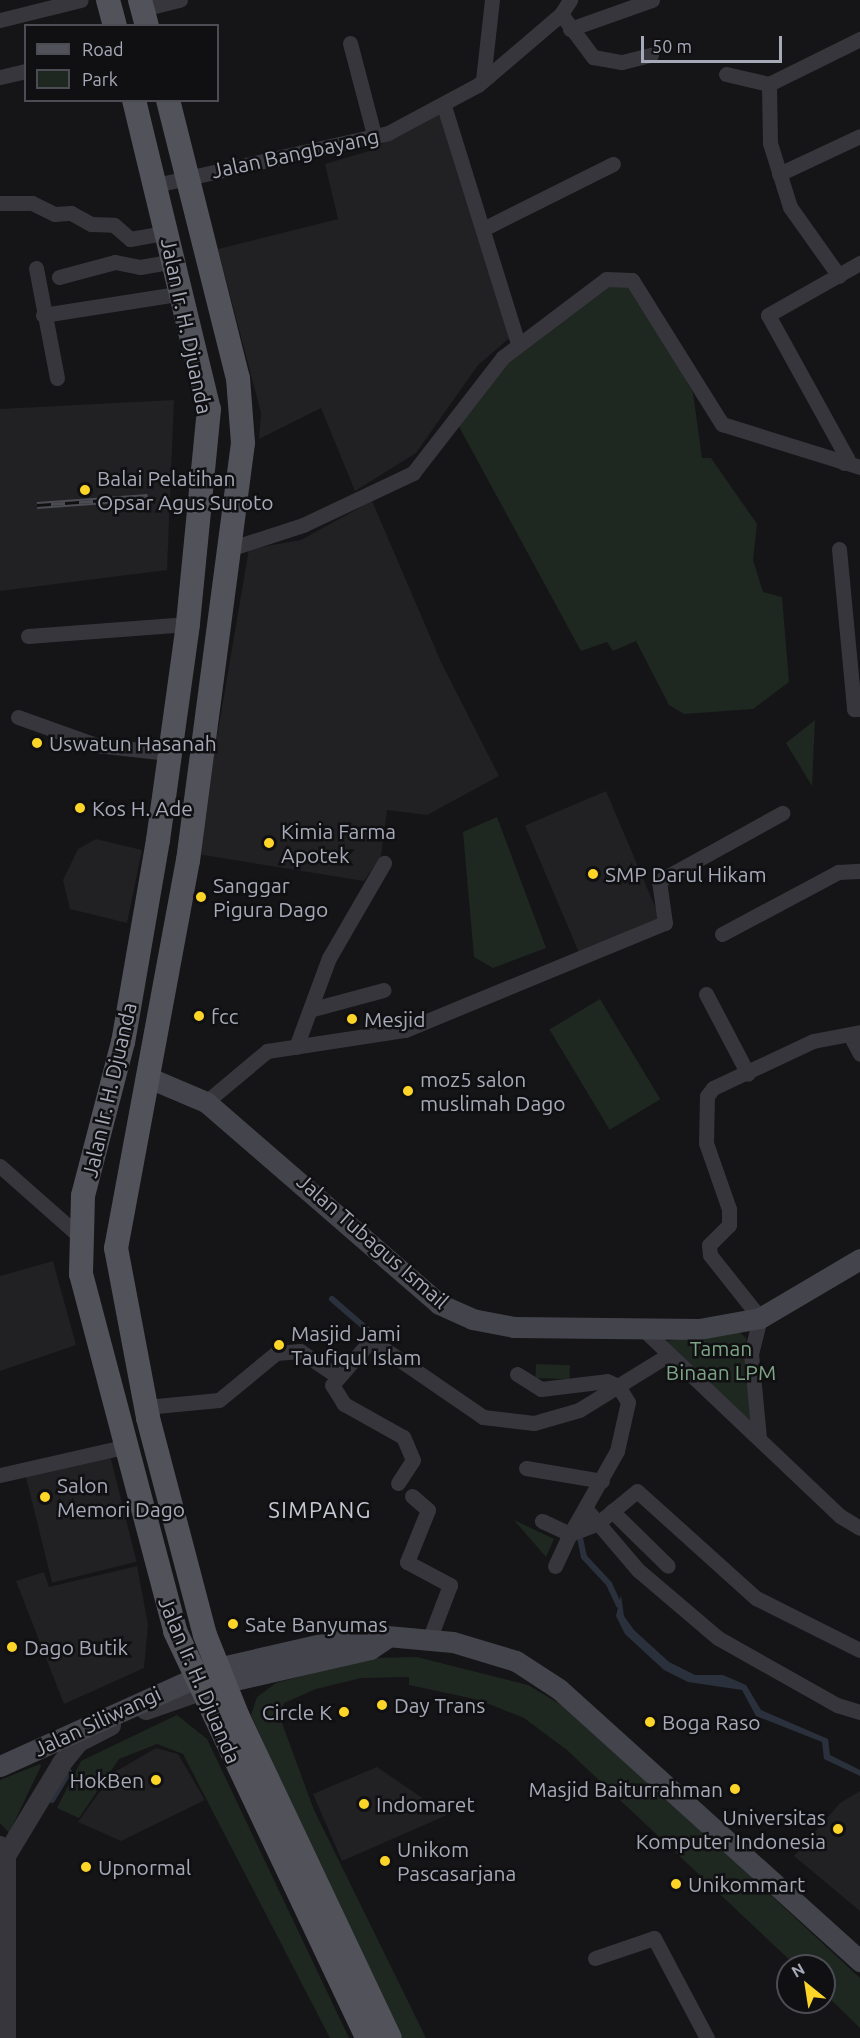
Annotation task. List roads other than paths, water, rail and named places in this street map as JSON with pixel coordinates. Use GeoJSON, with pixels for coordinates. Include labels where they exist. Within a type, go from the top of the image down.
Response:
{"type":"FeatureCollection","features":[{"type":"Feature","properties":{"kind":"main road"},"geometry":{"type":"LineString","coordinates":[[108,0],[114,24]]}},
{"type":"Feature","properties":{"kind":"main road","name":"Jalan Ir. H. Djuanda"},"geometry":{"type":"LineString","coordinates":[[135,102],[183,293],[209,409],[188,624],[158,840],[123,1042],[83,1196],[79,1236],[81,1274],[113,1450],[166,1607],[208,1679],[390,2038]]}},
{"type":"Feature","properties":{"kind":"main road","name":"Jalan Ir. H. Djuanda"},"geometry":{"type":"LineString","coordinates":[[169,102],[238,378],[243,443],[232,548],[190,848],[116,1248],[146,1407],[208,1679],[367,2038]]}},
{"type":"Feature","properties":{"kind":"main road"},"geometry":{"type":"LineString","coordinates":[[203,382],[238,378]]}},
{"type":"Feature","properties":{"kind":"main road"},"geometry":{"type":"LineString","coordinates":[[158,840],[190,848]]}},
{"type":"Feature","properties":{"kind":"main road","name":"Jalan Tubagus Ismail"},"geometry":{"type":"LineString","coordinates":[[147,1077],[206,1102],[439,1304],[472,1320],[514,1327],[699,1329],[760,1318],[860,1259]]}},
{"type":"Feature","properties":{"kind":"main road"},"geometry":{"type":"LineString","coordinates":[[208,1679],[365,1634],[385,1639],[429,1640],[516,1661],[550,1682],[860,1961]]}},
{"type":"Feature","properties":{"kind":"main road","name":"Jalan Siliwangi"},"geometry":{"type":"LineString","coordinates":[[0,1766],[208,1679]]}},
{"type":"Feature","properties":{"kind":"street"},"geometry":{"type":"LineString","coordinates":[[0,20],[81,0]]}},
{"type":"Feature","properties":{"kind":"street"},"geometry":{"type":"LineString","coordinates":[[144,12],[180,0]]}},
{"type":"Feature","properties":{"kind":"street"},"geometry":{"type":"LineString","coordinates":[[483,80],[492,0]]}},
{"type":"Feature","properties":{"kind":"street","name":"Jalan Bangbayang"},"geometry":{"type":"LineString","coordinates":[[156,185],[188,176],[375,138],[444,106],[483,80],[561,14],[570,0]]}},
{"type":"Feature","properties":{"kind":"street"},"geometry":{"type":"LineString","coordinates":[[570,28],[652,0]]}},
{"type":"Feature","properties":{"kind":"street"},"geometry":{"type":"LineString","coordinates":[[561,14],[593,57],[621,62],[651,55]]}},
{"type":"Feature","properties":{"kind":"street"},"geometry":{"type":"LineString","coordinates":[[726,74],[769,84],[860,39]]}},
{"type":"Feature","properties":{"kind":"street"},"geometry":{"type":"LineString","coordinates":[[350,43],[375,138]]}},
{"type":"Feature","properties":{"kind":"street"},"geometry":{"type":"LineString","coordinates":[[0,77],[24,71]]}},
{"type":"Feature","properties":{"kind":"street"},"geometry":{"type":"LineString","coordinates":[[769,84],[770,143],[779,174],[795,217],[839,276]]}},
{"type":"Feature","properties":{"kind":"street"},"geometry":{"type":"LineString","coordinates":[[444,106],[485,228],[518,343]]}},
{"type":"Feature","properties":{"kind":"street"},"geometry":{"type":"LineString","coordinates":[[779,174],[860,136]]}},
{"type":"Feature","properties":{"kind":"street"},"geometry":{"type":"LineString","coordinates":[[485,228],[613,164]]}},
{"type":"Feature","properties":{"kind":"street"},"geometry":{"type":"LineString","coordinates":[[0,203],[32,203],[55,214],[71,213],[91,224],[114,225],[130,239],[168,232]]}},
{"type":"Feature","properties":{"kind":"street"},"geometry":{"type":"LineString","coordinates":[[59,277],[115,262],[141,267],[175,261]]}},
{"type":"Feature","properties":{"kind":"street"},"geometry":{"type":"LineString","coordinates":[[853,462],[768,315],[860,263]]}},
{"type":"Feature","properties":{"kind":"street"},"geometry":{"type":"LineString","coordinates":[[36,268],[43,315],[57,378]]}},
{"type":"Feature","properties":{"kind":"street"},"geometry":{"type":"LineString","coordinates":[[232,548],[303,525],[413,473],[518,343],[606,279],[632,280],[722,424],[853,462]]}},
{"type":"Feature","properties":{"kind":"street"},"geometry":{"type":"LineString","coordinates":[[43,315],[183,293]]}},
{"type":"Feature","properties":{"kind":"street"},"geometry":{"type":"LineString","coordinates":[[839,549],[857,709]]}},
{"type":"Feature","properties":{"kind":"street"},"geometry":{"type":"LineString","coordinates":[[28,636],[188,624]]}},
{"type":"Feature","properties":{"kind":"street"},"geometry":{"type":"LineString","coordinates":[[18,717],[96,745],[169,753]]}},
{"type":"Feature","properties":{"kind":"street"},"geometry":{"type":"LineString","coordinates":[[206,1102],[267,1051],[405,1030],[666,923],[659,881],[782,813]]}},
{"type":"Feature","properties":{"kind":"street"},"geometry":{"type":"LineString","coordinates":[[296,1047],[313,1009],[329,958],[384,863]]}},
{"type":"Feature","properties":{"kind":"street"},"geometry":{"type":"LineString","coordinates":[[722,934],[838,872],[860,871]]}},
{"type":"Feature","properties":{"kind":"street"},"geometry":{"type":"LineString","coordinates":[[313,1009],[384,990]]}},
{"type":"Feature","properties":{"kind":"street"},"geometry":{"type":"LineString","coordinates":[[706,994],[748,1074]]}},
{"type":"Feature","properties":{"kind":"street"},"geometry":{"type":"LineString","coordinates":[[759,1438],[751,1354],[760,1318],[710,1255],[710,1245],[729,1225],[729,1209],[706,1143],[707,1096],[713,1088],[748,1074],[813,1041],[856,1034],[860,1054]]}},
{"type":"Feature","properties":{"kind":"street"},"geometry":{"type":"LineString","coordinates":[[0,1166],[79,1236]]}},
{"type":"Feature","properties":{"kind":"street"},"geometry":{"type":"LineString","coordinates":[[644,1330],[840,1516],[860,1528]]}},
{"type":"Feature","properties":{"kind":"street"},"geometry":{"type":"LineString","coordinates":[[398,1483],[413,1460],[403,1437],[334,1395],[337,1376],[366,1342],[377,1340],[412,1372],[455,1397],[483,1417],[534,1423],[579,1410],[668,1355]]}},
{"type":"Feature","properties":{"kind":"street"},"geometry":{"type":"LineString","coordinates":[[146,1407],[219,1400],[276,1353],[300,1351],[337,1376]]}},
{"type":"Feature","properties":{"kind":"street"},"geometry":{"type":"LineString","coordinates":[[517,1374],[541,1389],[597,1379],[618,1386],[628,1402],[617,1451],[570,1534],[555,1566]]}},
{"type":"Feature","properties":{"kind":"street"},"geometry":{"type":"LineString","coordinates":[[0,1475],[113,1450]]}},
{"type":"Feature","properties":{"kind":"street"},"geometry":{"type":"LineString","coordinates":[[526,1468],[602,1481]]}},
{"type":"Feature","properties":{"kind":"street"},"geometry":{"type":"LineString","coordinates":[[542,1521],[570,1534],[598,1524],[612,1511],[641,1492],[756,1598],[860,1650]]}},
{"type":"Feature","properties":{"kind":"street"},"geometry":{"type":"LineString","coordinates":[[412,1497],[428,1510],[407,1562],[450,1585],[429,1640]]}},
{"type":"Feature","properties":{"kind":"street"},"geometry":{"type":"LineString","coordinates":[[586,1509],[638,1570],[718,1638],[837,1705],[860,1712]]}},
{"type":"Feature","properties":{"kind":"street"},"geometry":{"type":"LineString","coordinates":[[612,1511],[668,1566]]}},
{"type":"Feature","properties":{"kind":"street","name":"Jalan Siliwangi"},"geometry":{"type":"LineString","coordinates":[[3,1851],[36,1799],[79,1742],[208,1679]]}},
{"type":"Feature","properties":{"kind":"street"},"geometry":{"type":"LineString","coordinates":[[3,1851],[6,2038]]}},
{"type":"Feature","properties":{"kind":"street"},"geometry":{"type":"LineString","coordinates":[[595,1958],[654,1938],[707,2038]]}},
{"type":"Feature","properties":{"kind":"waterway"},"geometry":{"type":"LineString","coordinates":[[332,1299],[377,1338]]}},
{"type":"Feature","properties":{"kind":"waterway"},"geometry":{"type":"LineString","coordinates":[[580,1538],[584,1557],[609,1584],[619,1605]]}},
{"type":"Feature","properties":{"kind":"waterway"},"geometry":{"type":"LineString","coordinates":[[52,1800],[69,1772]]}},
{"type":"Feature","properties":{"kind":"railway"},"geometry":{"type":"LineString","coordinates":[[37,505],[148,497]]}},
{"type":"Feature","properties":{"kind":"place","name":"Balai Pelatihan Opsar Agus Suroto"},"geometry":{"type":"Point","coordinates":[85,490]}},
{"type":"Feature","properties":{"kind":"place","name":"Uswatun Hasanah"},"geometry":{"type":"Point","coordinates":[37,743]}},
{"type":"Feature","properties":{"kind":"place","name":"Kos H. Ade"},"geometry":{"type":"Point","coordinates":[80,808]}},
{"type":"Feature","properties":{"kind":"place","name":"Kimia Farma Apotek"},"geometry":{"type":"Point","coordinates":[269,843]}},
{"type":"Feature","properties":{"kind":"place","name":"SMP Darul Hikam"},"geometry":{"type":"Point","coordinates":[593,874]}},
{"type":"Feature","properties":{"kind":"place","name":"Sanggar Pigura Dago"},"geometry":{"type":"Point","coordinates":[201,897]}},
{"type":"Feature","properties":{"kind":"place","name":"fcc"},"geometry":{"type":"Point","coordinates":[199,1016]}},
{"type":"Feature","properties":{"kind":"place","name":"Mesjid"},"geometry":{"type":"Point","coordinates":[352,1019]}},
{"type":"Feature","properties":{"kind":"place","name":"moz5 salon muslimah Dago"},"geometry":{"type":"Point","coordinates":[408,1091]}},
{"type":"Feature","properties":{"kind":"place","name":"Masjid Jami Taufiqul Islam"},"geometry":{"type":"Point","coordinates":[279,1345]}},
{"type":"Feature","properties":{"kind":"place","name":"Salon Memori Dago"},"geometry":{"type":"Point","coordinates":[45,1497]}},
{"type":"Feature","properties":{"kind":"place","name":"Sate Banyumas"},"geometry":{"type":"Point","coordinates":[233,1624]}},
{"type":"Feature","properties":{"kind":"place","name":"Dago Butik"},"geometry":{"type":"Point","coordinates":[12,1647]}},
{"type":"Feature","properties":{"kind":"place","name":"Day Trans"},"geometry":{"type":"Point","coordinates":[382,1705]}},
{"type":"Feature","properties":{"kind":"place","name":"Circle K"},"geometry":{"type":"Point","coordinates":[344,1712]}},
{"type":"Feature","properties":{"kind":"place","name":"Boga Raso"},"geometry":{"type":"Point","coordinates":[650,1722]}},
{"type":"Feature","properties":{"kind":"place","name":"HokBen"},"geometry":{"type":"Point","coordinates":[156,1780]}},
{"type":"Feature","properties":{"kind":"place","name":"Masjid Baiturrahman"},"geometry":{"type":"Point","coordinates":[735,1789]}},
{"type":"Feature","properties":{"kind":"place","name":"Indomaret"},"geometry":{"type":"Point","coordinates":[364,1804]}},
{"type":"Feature","properties":{"kind":"place","name":"Universitas Komputer Indonesia"},"geometry":{"type":"Point","coordinates":[838,1829]}},
{"type":"Feature","properties":{"kind":"place","name":"Unikom Pascasarjana"},"geometry":{"type":"Point","coordinates":[385,1861]}},
{"type":"Feature","properties":{"kind":"place","name":"Upnormal"},"geometry":{"type":"Point","coordinates":[86,1867]}},
{"type":"Feature","properties":{"kind":"place","name":"Unikommart"},"geometry":{"type":"Point","coordinates":[676,1884]}},
{"type":"Feature","properties":{"kind":"district","name":"SIMPANG"},"geometry":{"type":"Point","coordinates":[320,1510]}},
{"type":"Feature","properties":{"kind":"park label","name":"Taman Binaan LPM"},"geometry":{"type":"Point","coordinates":[721,1360]}}]}
